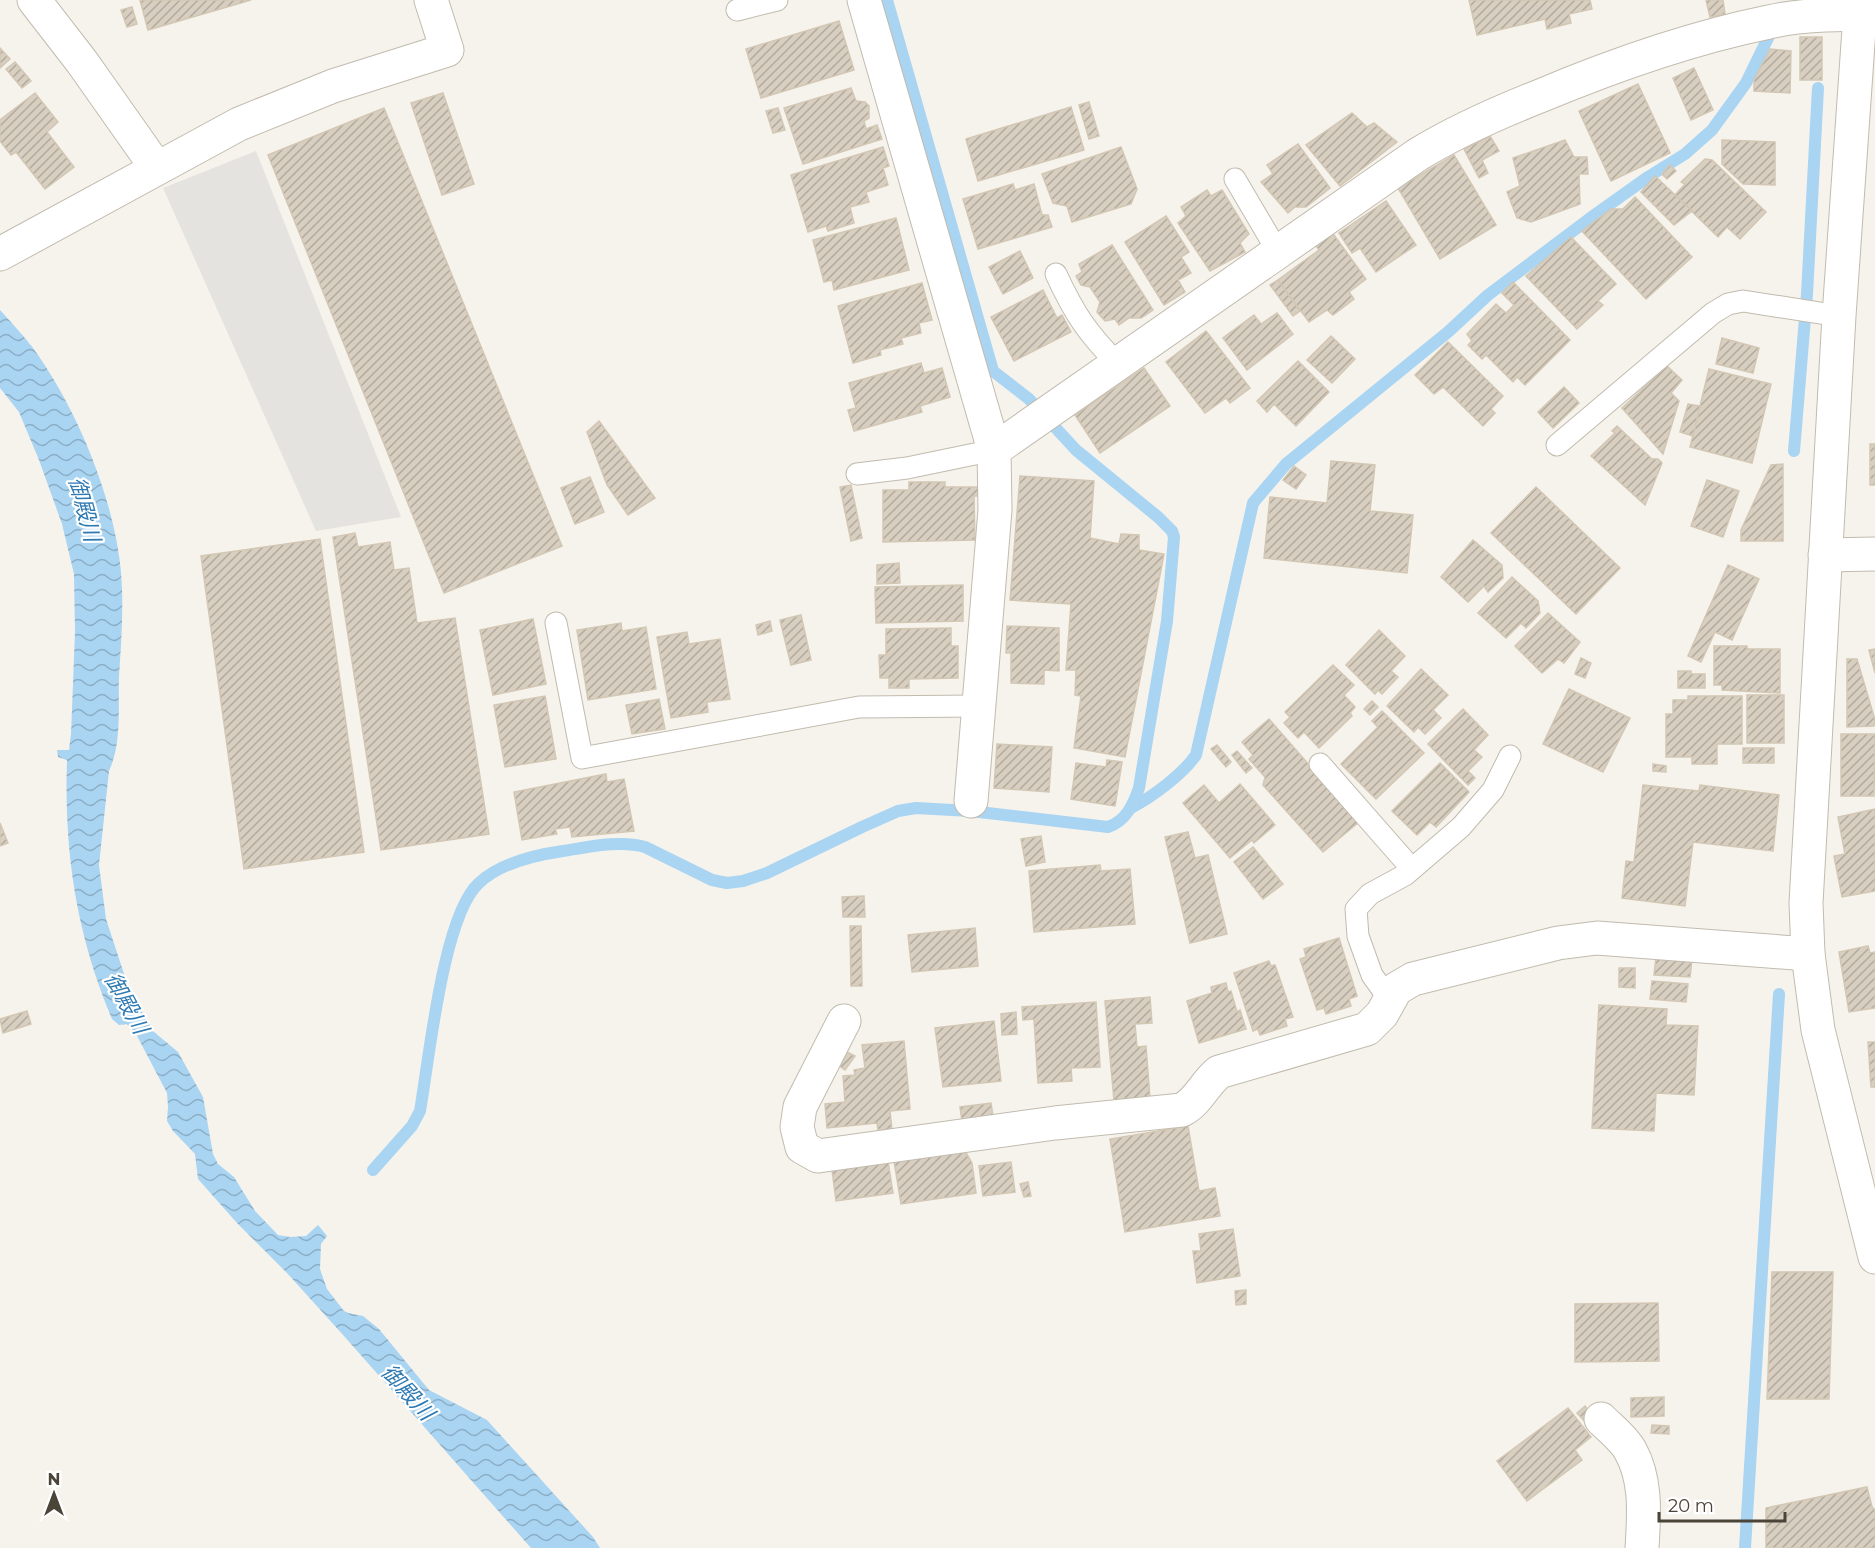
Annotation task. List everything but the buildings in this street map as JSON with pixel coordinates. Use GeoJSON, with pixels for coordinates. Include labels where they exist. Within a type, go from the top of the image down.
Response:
{"type":"FeatureCollection","features":[{"type":"Feature","properties":{"kind":"street"},"geometry":{"type":"LineString","coordinates":[[34,0],[82,62],[156,167]]}},
{"type":"Feature","properties":{"kind":"street"},"geometry":{"type":"LineString","coordinates":[[0,254],[156,167],[239,124],[323,90],[447,50],[431,0]]}},
{"type":"Feature","properties":{"kind":"street"},"geometry":{"type":"LineString","coordinates":[[864,0],[994,450],[995,510],[971,801]]}},
{"type":"Feature","properties":{"kind":"street"},"geometry":{"type":"LineString","coordinates":[[994,450],[1449,135],[1580,79],[1686,43],[1770,21],[1860,7],[1827,314],[1825,555],[1806,903],[1808,954],[1818,1030],[1875,1257]]}},
{"type":"Feature","properties":{"kind":"street"},"geometry":{"type":"LineString","coordinates":[[1825,555],[1875,554]]}},
{"type":"Feature","properties":{"kind":"street"},"geometry":{"type":"LineString","coordinates":[[844,1022],[800,1107],[797,1127],[802,1147],[818,1156],[1054,1124],[1182,1110],[1193,1105],[1208,1080],[1219,1072],[1367,1029],[1382,1014],[1396,989],[1413,979],[1558,943],[1598,938],[1808,954]]}},
{"type":"Feature","properties":{"kind":"street"},"geometry":{"type":"LineString","coordinates":[[1602,1419],[1630,1449],[1641,1476],[1644,1512],[1642,1548]]}},
{"type":"Feature","properties":{"kind":"lane"},"geometry":{"type":"LineString","coordinates":[[737,10],[777,0]]}},
{"type":"Feature","properties":{"kind":"lane"},"geometry":{"type":"LineString","coordinates":[[1235,178],[1278,252]]}},
{"type":"Feature","properties":{"kind":"lane"},"geometry":{"type":"LineString","coordinates":[[1056,273],[1071,306],[1092,338],[1118,364]]}},
{"type":"Feature","properties":{"kind":"lane"},"geometry":{"type":"LineString","coordinates":[[1557,445],[1713,313],[1728,304],[1743,302],[1827,314]]}},
{"type":"Feature","properties":{"kind":"lane"},"geometry":{"type":"LineString","coordinates":[[856,474],[907,468],[994,450]]}},
{"type":"Feature","properties":{"kind":"lane"},"geometry":{"type":"LineString","coordinates":[[556,623],[582,758],[859,707],[979,706]]}},
{"type":"Feature","properties":{"kind":"lane"},"geometry":{"type":"LineString","coordinates":[[1389,999],[1372,975],[1358,936],[1356,909],[1370,894],[1405,875],[1461,827],[1493,790],[1510,756]]}},
{"type":"Feature","properties":{"kind":"lane"},"geometry":{"type":"LineString","coordinates":[[1320,764],[1412,868]]}},
{"type":"Feature","properties":{"kind":"shaded area"},"geometry":{"type":"Polygon","coordinates":[[[256,151],[401,517],[316,531],[163,188],[256,151]]]}},
{"type":"Feature","properties":{"kind":"water","name":"御殿川"},"geometry":{"type":"Polygon","coordinates":[[[0,310],[33,348],[66,401],[94,463],[114,527],[122,589],[118,725],[116,749],[109,771],[99,865],[106,919],[129,989],[153,1031],[178,1052],[203,1097],[213,1154],[218,1164],[234,1177],[255,1211],[278,1235],[306,1236],[318,1225],[327,1236],[321,1244],[320,1269],[327,1289],[344,1311],[363,1316],[379,1329],[429,1390],[487,1420],[593,1537],[600,1548],[531,1548],[344,1336],[198,1179],[195,1154],[173,1131],[167,1121],[167,1093],[136,1034],[127,1024],[119,1025],[112,1019],[89,955],[81,924],[70,860],[67,760],[58,757],[57,750],[69,750],[71,734],[75,632],[74,574],[62,524],[39,460],[19,412],[0,388],[0,310]]]}},
{"type":"Feature","properties":{"kind":"waterway"},"geometry":{"type":"LineString","coordinates":[[373,1170],[412,1126],[420,1111],[439,990],[456,925],[466,900],[487,876],[507,865],[541,855],[594,846],[625,844],[645,847],[712,880],[727,883],[743,881],[767,873],[898,811],[916,808],[970,811],[1108,827],[1124,817],[1134,800],[1139,788],[1167,621],[1174,537],[1172,531],[1158,517],[1076,450],[1029,399],[993,371],[887,0]]}},
{"type":"Feature","properties":{"kind":"waterway"},"geometry":{"type":"LineString","coordinates":[[1131,808],[1166,785],[1196,755],[1253,503],[1286,464],[1448,332],[1488,295],[1589,219],[1685,154],[1712,130],[1746,83],[1768,38]]}},
{"type":"Feature","properties":{"kind":"waterway"},"geometry":{"type":"LineString","coordinates":[[1794,451],[1807,294],[1818,88]]}},
{"type":"Feature","properties":{"kind":"waterway"},"geometry":{"type":"LineString","coordinates":[[1745,1548],[1779,994]]}}]}
